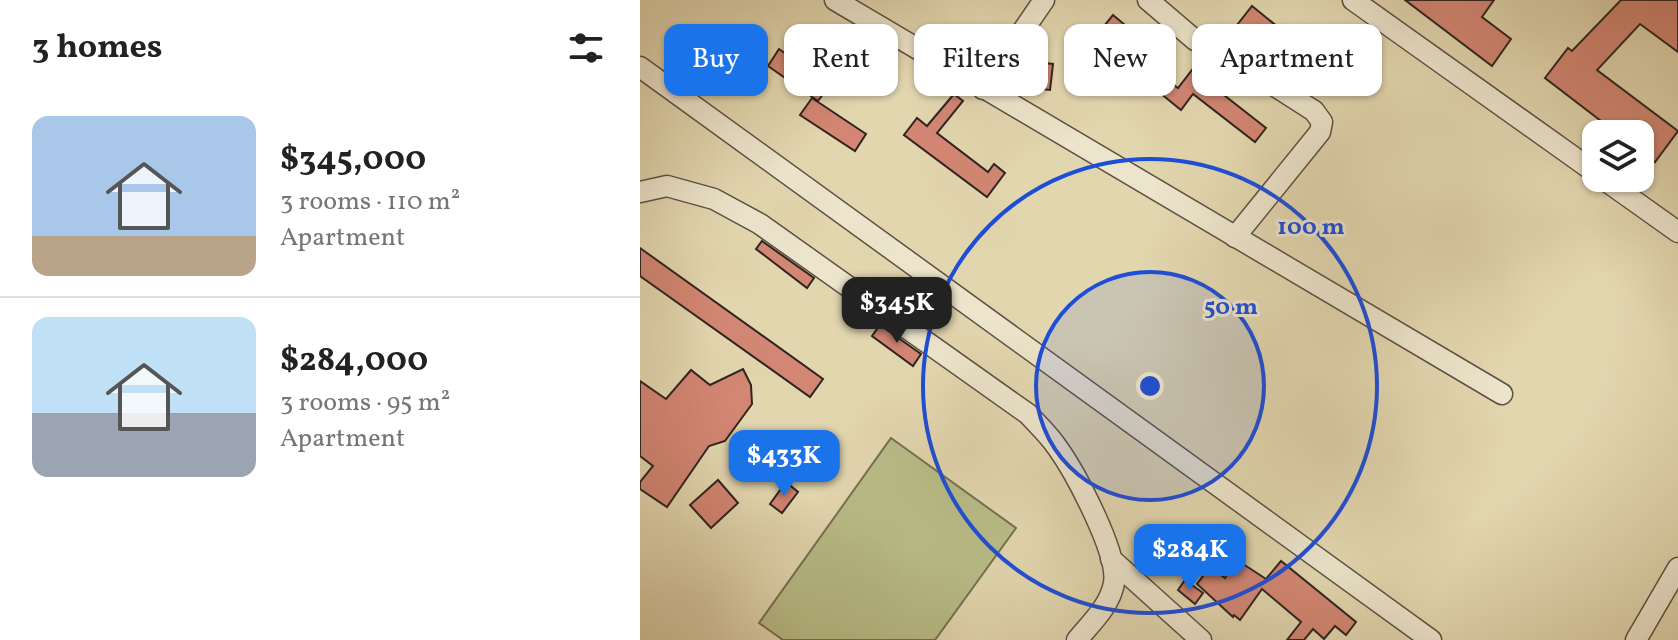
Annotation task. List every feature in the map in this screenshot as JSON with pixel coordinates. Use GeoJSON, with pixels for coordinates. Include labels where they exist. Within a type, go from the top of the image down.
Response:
{"type":"FeatureCollection","features":[{"type":"Feature","properties":{"kind":"street"},"geometry":{"type":"LineString","coordinates":[[835,0],[914,48]]}},
{"type":"Feature","properties":{"kind":"street"},"geometry":{"type":"LineString","coordinates":[[1028,24],[1044,0]]}},
{"type":"Feature","properties":{"kind":"street"},"geometry":{"type":"LineString","coordinates":[[1148,0],[1195,40],[1223,53],[1314,111],[1322,122],[1320,132],[1235,237]]}},
{"type":"Feature","properties":{"kind":"street"},"geometry":{"type":"LineString","coordinates":[[1353,0],[1582,163]]}},
{"type":"Feature","properties":{"kind":"street"},"geometry":{"type":"LineString","coordinates":[[640,67],[1431,640]]}},
{"type":"Feature","properties":{"kind":"street"},"geometry":{"type":"LineString","coordinates":[[995,96],[1502,394]]}},
{"type":"Feature","properties":{"kind":"street"},"geometry":{"type":"LineString","coordinates":[[640,192],[667,186],[690,192],[714,199],[760,224],[1028,414],[1057,447],[1090,505],[1111,559],[1115,581],[1107,603],[1077,640]]}},
{"type":"Feature","properties":{"kind":"street"},"geometry":{"type":"LineString","coordinates":[[1623,192],[1677,229]]}},
{"type":"Feature","properties":{"kind":"street"},"geometry":{"type":"LineString","coordinates":[[1111,559],[1201,640]]}},
{"type":"Feature","properties":{"kind":"street"},"geometry":{"type":"LineString","coordinates":[[1636,640],[1678,568]]}},
{"type":"Feature","properties":{"kind":"green space"},"geometry":{"type":"Polygon","coordinates":[[[891,438],[1016,528],[935,640],[783,640],[759,623],[891,438]]]}},
{"type":"Feature","properties":{"kind":"building"},"geometry":{"type":"Polygon","coordinates":[[[1405,0],[1494,0],[1482,17],[1511,39],[1492,66],[1405,0]]]}},
{"type":"Feature","properties":{"kind":"building"},"geometry":{"type":"Polygon","coordinates":[[[1621,0],[1678,0],[1678,52],[1640,24],[1597,70],[1678,131],[1655,162],[1654,120],[1600,120],[1545,78],[1568,48],[1572,51],[1621,0]]]}},
{"type":"Feature","properties":{"kind":"building"},"geometry":{"type":"Polygon","coordinates":[[[1252,6],[1274,24],[1238,24],[1252,6]]]}},
{"type":"Feature","properties":{"kind":"building"},"geometry":{"type":"Polygon","coordinates":[[[1113,15],[1124,24],[1106,24],[1113,15]]]}},
{"type":"Feature","properties":{"kind":"building"},"geometry":{"type":"Polygon","coordinates":[[[779,49],[784,53],[784,77],[768,66],[779,49]]]}},
{"type":"Feature","properties":{"kind":"building"},"geometry":{"type":"Polygon","coordinates":[[[1048,63],[1053,64],[1048,90],[1048,63]]]}},
{"type":"Feature","properties":{"kind":"building"},"geometry":{"type":"Polygon","coordinates":[[[1192,70],[1192,95],[1181,110],[1164,96],[1176,96],[1176,86],[1178,88],[1192,70]]]}},
{"type":"Feature","properties":{"kind":"building"},"geometry":{"type":"Polygon","coordinates":[[[952,96],[963,101],[937,133],[988,172],[994,164],[1005,173],[987,197],[904,135],[917,118],[927,126],[952,96]]]}},
{"type":"Feature","properties":{"kind":"building"},"geometry":{"type":"Polygon","coordinates":[[[1196,96],[1225,96],[1266,128],[1255,142],[1196,96]]]}},
{"type":"Feature","properties":{"kind":"building"},"geometry":{"type":"Polygon","coordinates":[[[812,98],[866,134],[855,151],[800,115],[812,98]]]}},
{"type":"Feature","properties":{"kind":"building"},"geometry":{"type":"Polygon","coordinates":[[[762,241],[814,278],[807,288],[756,249],[762,241]]]}},
{"type":"Feature","properties":{"kind":"building"},"geometry":{"type":"Polygon","coordinates":[[[640,248],[823,379],[810,397],[640,276],[640,248]]]}},
{"type":"Feature","properties":{"kind":"building"},"geometry":{"type":"Polygon","coordinates":[[[880,325],[921,354],[913,366],[872,336],[880,325]]]}},
{"type":"Feature","properties":{"kind":"building"},"geometry":{"type":"Polygon","coordinates":[[[743,369],[751,385],[752,404],[725,441],[709,446],[667,507],[640,489],[640,482],[653,466],[640,456],[640,381],[666,399],[691,370],[710,385],[743,369]]]}},
{"type":"Feature","properties":{"kind":"building"},"geometry":{"type":"Polygon","coordinates":[[[718,480],[738,503],[711,528],[690,505],[718,480]]]}},
{"type":"Feature","properties":{"kind":"building"},"geometry":{"type":"Polygon","coordinates":[[[786,482],[798,492],[782,513],[770,504],[786,482]]]}},
{"type":"Feature","properties":{"kind":"building"},"geometry":{"type":"Polygon","coordinates":[[[1237,560],[1266,579],[1281,561],[1356,622],[1346,635],[1335,626],[1324,639],[1313,629],[1304,640],[1287,640],[1301,622],[1262,589],[1240,620],[1233,617],[1197,584],[1210,567],[1225,578],[1237,560]]]}},
{"type":"Feature","properties":{"kind":"building"},"geometry":{"type":"Polygon","coordinates":[[[1185,580],[1203,593],[1195,604],[1178,590],[1185,580]]]}}]}
